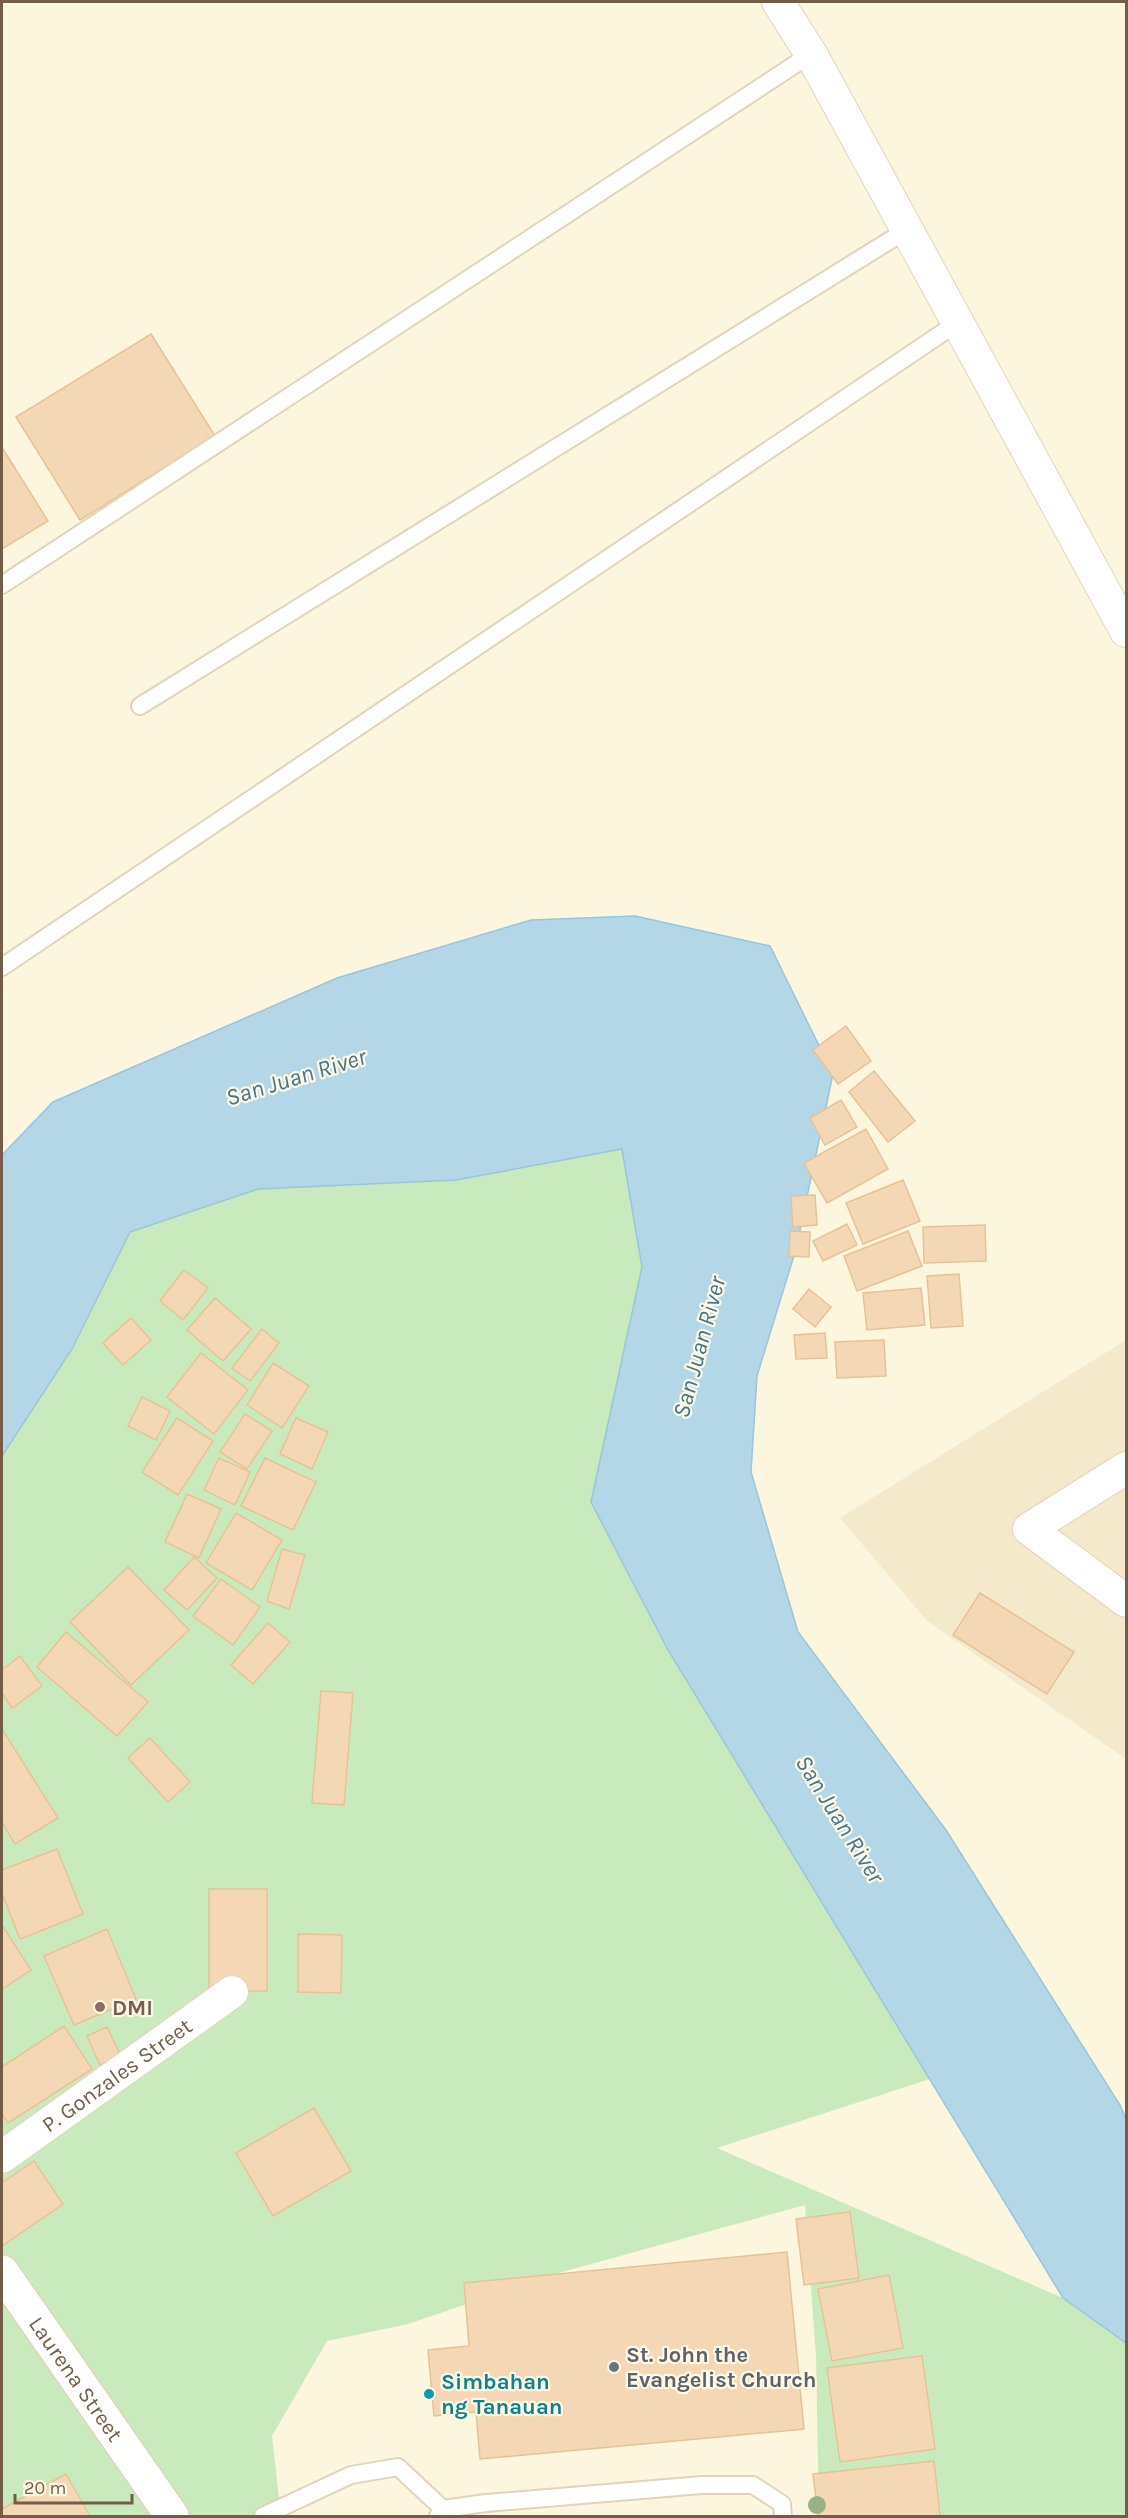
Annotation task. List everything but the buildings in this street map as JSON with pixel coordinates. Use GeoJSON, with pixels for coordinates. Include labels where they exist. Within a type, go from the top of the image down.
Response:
{"type":"FeatureCollection","features":[{"type":"Feature","properties":{"kind":"street"},"geometry":{"type":"LineString","coordinates":[[778,2],[811,54],[905,231],[1126,632]]}},
{"type":"Feature","properties":{"kind":"street"},"geometry":{"type":"LineString","coordinates":[[1126,1468],[1029,1528],[1126,1601]]}},
{"type":"Feature","properties":{"kind":"street","name":"P. Gonzales Street"},"geometry":{"type":"LineString","coordinates":[[2,2157],[232,1992]]}},
{"type":"Feature","properties":{"kind":"street","name":"Laurena Street"},"geometry":{"type":"LineString","coordinates":[[2,2272],[172,2517]]}},
{"type":"Feature","properties":{"kind":"lane"},"geometry":{"type":"LineString","coordinates":[[2,585],[811,54]]}},
{"type":"Feature","properties":{"kind":"lane"},"geometry":{"type":"LineString","coordinates":[[140,706],[905,231]]}},
{"type":"Feature","properties":{"kind":"lane"},"geometry":{"type":"LineString","coordinates":[[2,967],[957,323]]}},
{"type":"Feature","properties":{"kind":"lane"},"geometry":{"type":"LineString","coordinates":[[263,2517],[351,2475],[398,2467],[441,2513],[486,2503],[702,2485],[753,2485],[782,2504],[783,2517]]}},
{"type":"Feature","properties":{"kind":"shaded area"},"geometry":{"type":"Polygon","coordinates":[[[1126,1340],[1126,1759],[927,1621],[840,1518],[1126,1340]]]}},
{"type":"Feature","properties":{"kind":"green space"},"geometry":{"type":"Polygon","coordinates":[[[622,1149],[642,1267],[591,1502],[930,2079],[717,2148],[1063,2298],[1126,2342],[1126,2516],[819,2516],[816,2356],[805,2205],[555,2274],[408,2324],[327,2341],[272,2436],[281,2516],[2,2516],[2,1456],[68,1355],[129,1232],[259,1189],[464,1178],[622,1149]]]}},
{"type":"Feature","properties":{"kind":"water","name":"San Juan River"},"geometry":{"type":"Polygon","coordinates":[[[635,916],[770,946],[833,1074],[796,1249],[757,1376],[751,1472],[798,1632],[946,1830],[1120,2105],[1126,2119],[1126,2343],[1063,2298],[668,1650],[591,1502],[642,1267],[622,1149],[456,1180],[258,1189],[130,1232],[72,1349],[2,1456],[2,1155],[53,1102],[337,978],[531,920],[635,916]]]}},
{"type":"Feature","properties":{"kind":"place","name":"DMI"},"geometry":{"type":"Point","coordinates":[100,2007]}},
{"type":"Feature","properties":{"kind":"place","name":"St. John the Evangelist Church"},"geometry":{"type":"Point","coordinates":[614,2367]}},
{"type":"Feature","properties":{"kind":"place","name":"Simbahan ng Tanauan"},"geometry":{"type":"Point","coordinates":[429,2394]}}]}
